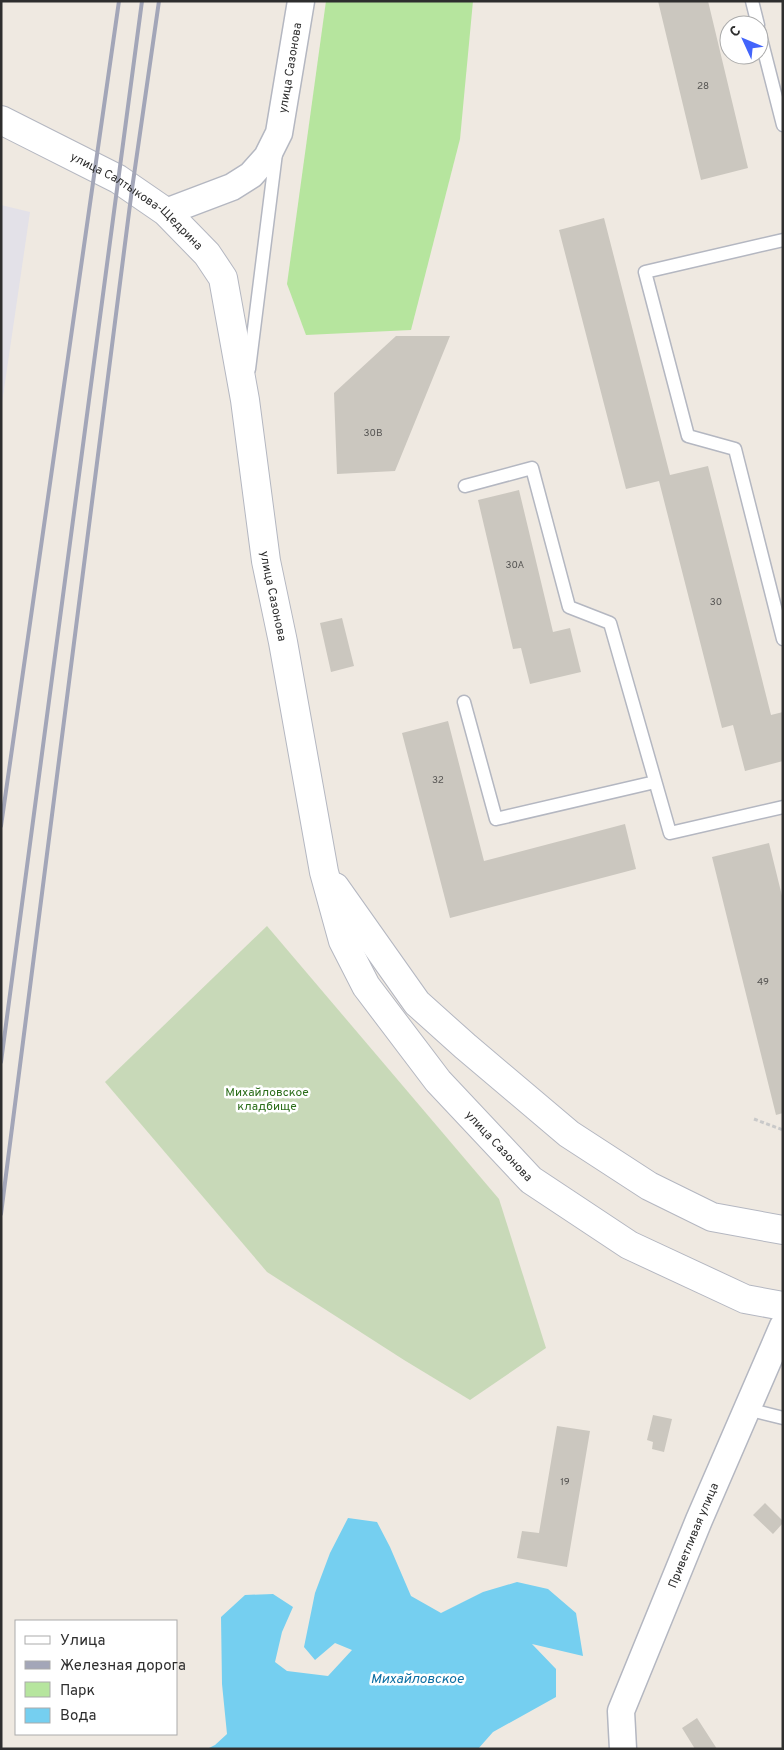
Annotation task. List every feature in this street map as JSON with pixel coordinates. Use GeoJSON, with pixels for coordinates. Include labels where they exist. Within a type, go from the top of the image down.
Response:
{"type":"FeatureCollection","features":[{"type":"Feature","properties":{"kind":"main road","name":"улица Салтыкова-Щедрина"},"geometry":{"type":"LineString","coordinates":[[1,120],[118,179],[166,212],[207,254],[223,278],[230,319]]}},
{"type":"Feature","properties":{"kind":"main road","name":"улица Сазонова"},"geometry":{"type":"LineString","coordinates":[[230,319],[245,400],[266,561],[283,642],[324,872],[343,941],[366,986],[438,1082],[531,1180],[629,1245],[745,1299],[783,1306]]}},
{"type":"Feature","properties":{"kind":"main road","name":"улица Сазонова"},"geometry":{"type":"LineString","coordinates":[[324,872],[417,1003],[569,1134],[649,1186],[712,1217],[783,1230]]}},
{"type":"Feature","properties":{"kind":"street","name":"улица Сазонова"},"geometry":{"type":"LineString","coordinates":[[166,212],[232,187],[251,174],[267,157],[279,133],[301,1]]}},
{"type":"Feature","properties":{"kind":"street","name":"Приветливая улица"},"geometry":{"type":"LineString","coordinates":[[623,1749],[621,1711],[699,1520],[783,1326]]}},
{"type":"Feature","properties":{"kind":"lane"},"geometry":{"type":"LineString","coordinates":[[752,1],[756,15]]}},
{"type":"Feature","properties":{"kind":"lane"},"geometry":{"type":"LineString","coordinates":[[768,65],[783,125]]}},
{"type":"Feature","properties":{"kind":"lane"},"geometry":{"type":"LineString","coordinates":[[245,400],[279,133]]}},
{"type":"Feature","properties":{"kind":"lane"},"geometry":{"type":"LineString","coordinates":[[783,240],[645,272],[688,436],[736,449],[783,639]]}},
{"type":"Feature","properties":{"kind":"lane"},"geometry":{"type":"LineString","coordinates":[[465,486],[532,468],[569,607],[610,623],[670,833],[783,807]]}},
{"type":"Feature","properties":{"kind":"lane"},"geometry":{"type":"LineString","coordinates":[[464,702],[496,819],[655,782]]}},
{"type":"Feature","properties":{"kind":"lane"},"geometry":{"type":"LineString","coordinates":[[747,1408],[783,1418]]}},
{"type":"Feature","properties":{"kind":"path"},"geometry":{"type":"LineString","coordinates":[[754,1119],[783,1130]]}},
{"type":"Feature","properties":{"kind":"shaded area"},"geometry":{"type":"Polygon","coordinates":[[[1,205],[30,212],[1,410],[1,205]]]}},
{"type":"Feature","properties":{"kind":"green space"},"geometry":{"type":"Polygon","coordinates":[[[326,1],[473,1],[460,139],[411,330],[306,335],[287,284],[326,1]]]}},
{"type":"Feature","properties":{"kind":"green space","name":"Михайловское кладбище"},"geometry":{"type":"Polygon","coordinates":[[[267,926],[499,1199],[546,1348],[470,1400],[267,1272],[105,1082],[267,926]]]}},
{"type":"Feature","properties":{"kind":"water","name":"Михайловское"},"geometry":{"type":"Polygon","coordinates":[[[348,1518],[377,1522],[411,1596],[441,1613],[483,1592],[517,1582],[548,1589],[576,1613],[583,1656],[532,1644],[556,1669],[556,1697],[493,1732],[478,1749],[207,1749],[215,1745],[227,1734],[222,1684],[221,1617],[245,1595],[273,1594],[293,1607],[282,1632],[275,1662],[287,1671],[328,1676],[352,1650],[335,1643],[315,1660],[304,1647],[315,1593],[330,1553],[348,1518]]]}},
{"type":"Feature","properties":{"kind":"building"},"geometry":{"type":"Polygon","coordinates":[[[658,1],[708,1],[719,47],[719,65],[723,65],[748,168],[701,180],[658,1]]]}},
{"type":"Feature","properties":{"kind":"building"},"geometry":{"type":"Polygon","coordinates":[[[604,218],[670,475],[708,466],[771,715],[783,712],[783,761],[745,771],[733,725],[722,728],[659,481],[626,489],[559,230],[604,218]]]}},
{"type":"Feature","properties":{"kind":"building"},"geometry":{"type":"Polygon","coordinates":[[[396,336],[450,336],[395,471],[337,474],[334,393],[396,336]]]}},
{"type":"Feature","properties":{"kind":"building"},"geometry":{"type":"Polygon","coordinates":[[[519,490],[553,632],[570,628],[581,672],[530,684],[521,648],[513,649],[478,500],[519,490]]]}},
{"type":"Feature","properties":{"kind":"building"},"geometry":{"type":"Polygon","coordinates":[[[342,618],[354,666],[331,672],[320,623],[342,618]]]}},
{"type":"Feature","properties":{"kind":"building"},"geometry":{"type":"Polygon","coordinates":[[[448,721],[484,861],[625,824],[636,869],[450,918],[402,733],[448,721]]]}},
{"type":"Feature","properties":{"kind":"building"},"geometry":{"type":"Polygon","coordinates":[[[769,843],[783,900],[783,1113],[776,1115],[712,857],[769,843]]]}},
{"type":"Feature","properties":{"kind":"building"},"geometry":{"type":"Polygon","coordinates":[[[653,1415],[672,1419],[664,1452],[652,1449],[653,1442],[647,1440],[653,1415]]]}},
{"type":"Feature","properties":{"kind":"building"},"geometry":{"type":"Polygon","coordinates":[[[557,1426],[590,1431],[567,1567],[517,1558],[522,1531],[539,1533],[557,1426]]]}},
{"type":"Feature","properties":{"kind":"building"},"geometry":{"type":"Polygon","coordinates":[[[765,1503],[783,1521],[773,1534],[753,1515],[765,1503]]]}},
{"type":"Feature","properties":{"kind":"building"},"geometry":{"type":"Polygon","coordinates":[[[697,1718],[717,1749],[695,1749],[682,1728],[697,1718]]]}},
{"type":"Feature","properties":{"kind":"railway"},"geometry":{"type":"LineString","coordinates":[[1,826],[119,1]]}},
{"type":"Feature","properties":{"kind":"railway"},"geometry":{"type":"LineString","coordinates":[[1,1062],[142,1]]}},
{"type":"Feature","properties":{"kind":"railway"},"geometry":{"type":"LineString","coordinates":[[1,1214],[132,189],[159,1]]}}]}
